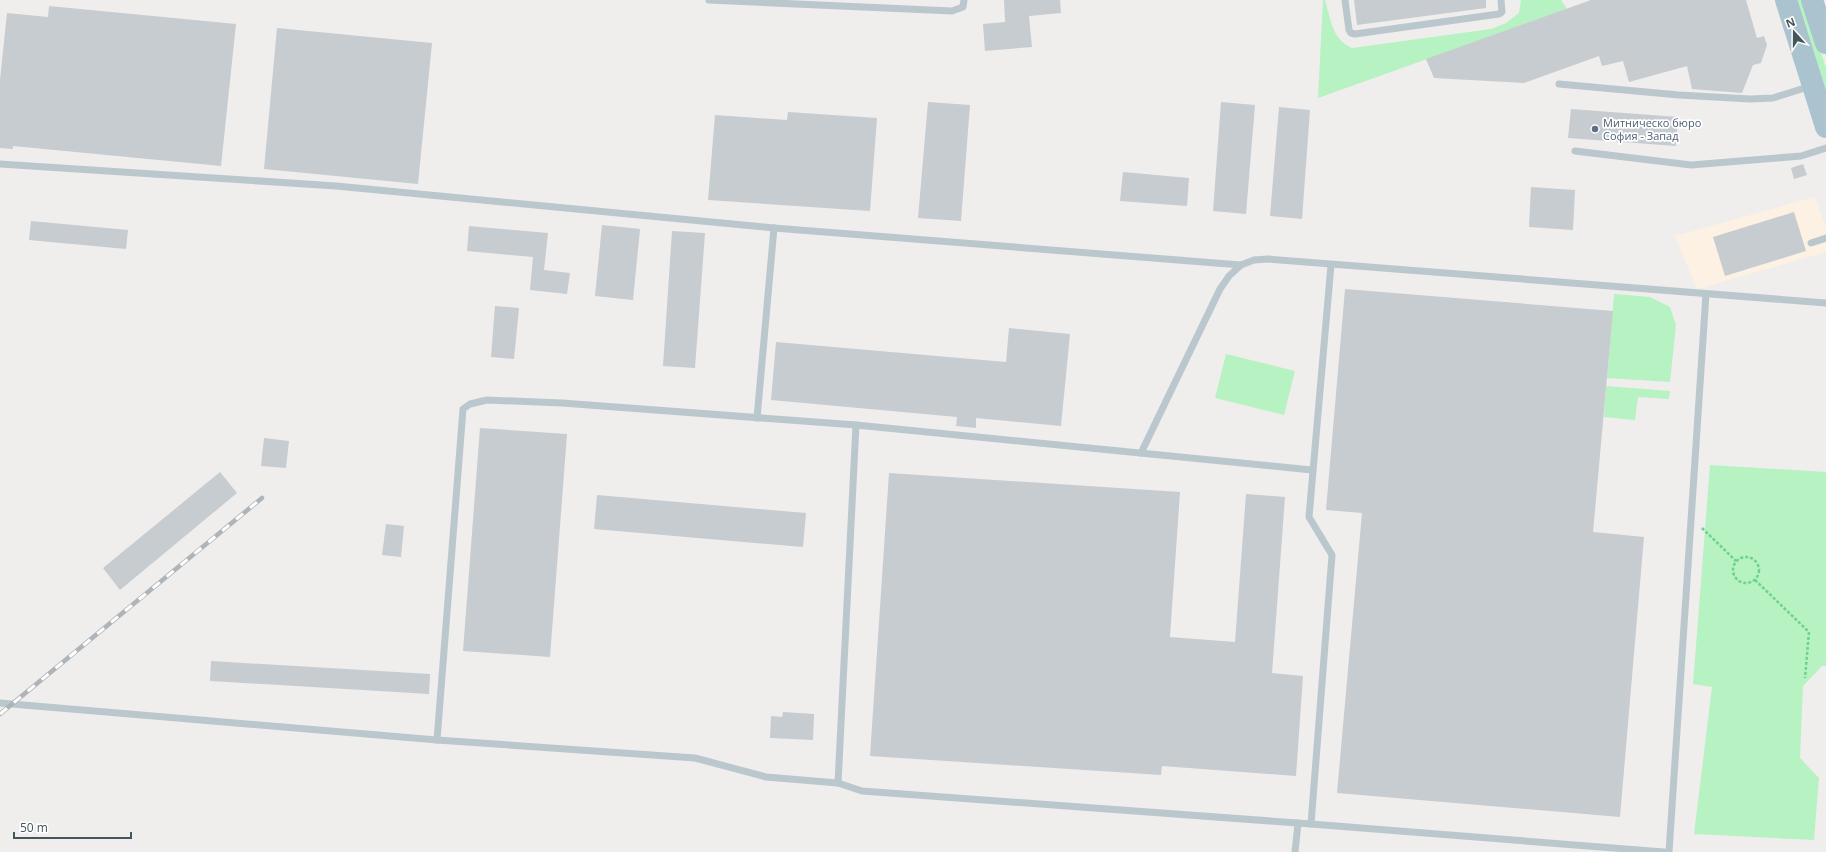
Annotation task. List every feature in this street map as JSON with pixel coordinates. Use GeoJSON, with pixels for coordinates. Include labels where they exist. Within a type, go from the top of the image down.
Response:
{"type":"FeatureCollection","features":[{"type":"Feature","properties":{"kind":"main road"},"geometry":{"type":"LineString","coordinates":[[1786,0],[1826,127]]}},
{"type":"Feature","properties":{"kind":"main road"},"geometry":{"type":"LineString","coordinates":[[1812,0],[1826,43]]}},
{"type":"Feature","properties":{"kind":"lane"},"geometry":{"type":"LineString","coordinates":[[709,0],[834,3],[952,11],[963,7],[964,0]]}},
{"type":"Feature","properties":{"kind":"lane"},"geometry":{"type":"LineString","coordinates":[[1345,0],[1349,30],[1351,33],[1355,34],[1499,14],[1502,12],[1502,0]]}},
{"type":"Feature","properties":{"kind":"lane"},"geometry":{"type":"LineString","coordinates":[[1559,84],[1679,95],[1750,99],[1773,98],[1812,86]]}},
{"type":"Feature","properties":{"kind":"lane"},"geometry":{"type":"LineString","coordinates":[[1575,152],[1691,165],[1801,156],[1826,148]]}},
{"type":"Feature","properties":{"kind":"lane"},"geometry":{"type":"LineString","coordinates":[[0,164],[336,186],[774,228],[1241,264],[1254,260],[1268,260],[1826,303]]}},
{"type":"Feature","properties":{"kind":"lane"},"geometry":{"type":"LineString","coordinates":[[757,418],[774,228]]}},
{"type":"Feature","properties":{"kind":"lane"},"geometry":{"type":"LineString","coordinates":[[1811,243],[1826,238]]}},
{"type":"Feature","properties":{"kind":"lane"},"geometry":{"type":"LineString","coordinates":[[1141,453],[1220,289],[1229,276],[1241,264]]}},
{"type":"Feature","properties":{"kind":"lane"},"geometry":{"type":"LineString","coordinates":[[1311,824],[1332,555],[1309,517],[1331,265]]}},
{"type":"Feature","properties":{"kind":"lane"},"geometry":{"type":"LineString","coordinates":[[1669,852],[1706,294]]}},
{"type":"Feature","properties":{"kind":"lane"},"geometry":{"type":"LineString","coordinates":[[437,740],[463,409],[470,404],[487,400],[511,400],[856,425],[1312,470]]}},
{"type":"Feature","properties":{"kind":"lane"},"geometry":{"type":"LineString","coordinates":[[838,783],[856,425]]}},
{"type":"Feature","properties":{"kind":"lane"},"geometry":{"type":"LineString","coordinates":[[0,703],[437,740],[695,758],[766,777],[838,783],[862,791],[1664,852]]}},
{"type":"Feature","properties":{"kind":"lane"},"geometry":{"type":"LineString","coordinates":[[1295,852],[1298,823]]}},
{"type":"Feature","properties":{"kind":"path"},"geometry":{"type":"LineString","coordinates":[[1691,518],[1736,561]]}},
{"type":"Feature","properties":{"kind":"path"},"geometry":{"type":"LineString","coordinates":[[1744,557],[1752,558],[1756,561],[1760,573],[1756,580],[1747,584],[1738,581],[1733,574],[1736,561],[1744,557]]}},
{"type":"Feature","properties":{"kind":"path"},"geometry":{"type":"LineString","coordinates":[[1756,580],[1809,632],[1805,678]]}},
{"type":"Feature","properties":{"kind":"shaded area"},"geometry":{"type":"Polygon","coordinates":[[[1815,197],[1826,228],[1826,252],[1697,289],[1675,236],[1815,197]]]}},
{"type":"Feature","properties":{"kind":"green space"},"geometry":{"type":"Polygon","coordinates":[[[1323,0],[1325,0],[1336,34],[1340,40],[1352,48],[1491,29],[1506,23],[1519,13],[1521,0],[1561,0],[1567,9],[1318,98],[1323,0]]]}},
{"type":"Feature","properties":{"kind":"green space"},"geometry":{"type":"Polygon","coordinates":[[[1795,0],[1804,0],[1826,68],[1826,97],[1795,0]]]}},
{"type":"Feature","properties":{"kind":"green space"},"geometry":{"type":"Polygon","coordinates":[[[1614,294],[1650,297],[1670,307],[1676,325],[1670,382],[1607,378],[1614,294]]]}},
{"type":"Feature","properties":{"kind":"green space"},"geometry":{"type":"Polygon","coordinates":[[[1226,354],[1295,371],[1284,415],[1215,398],[1226,354]]]}},
{"type":"Feature","properties":{"kind":"green space"},"geometry":{"type":"Polygon","coordinates":[[[1606,386],[1670,391],[1669,399],[1638,397],[1635,420],[1604,417],[1606,386]]]}},
{"type":"Feature","properties":{"kind":"green space"},"geometry":{"type":"Polygon","coordinates":[[[1710,465],[1826,472],[1826,666],[1822,666],[1803,686],[1800,758],[1819,778],[1814,840],[1694,834],[1712,687],[1693,684],[1710,465]]]}},
{"type":"Feature","properties":{"kind":"building"},"geometry":{"type":"Polygon","coordinates":[[[1004,0],[1060,0],[1061,13],[1029,16],[1032,47],[985,51],[983,24],[1005,22],[1004,0]]]}},
{"type":"Feature","properties":{"kind":"building"},"geometry":{"type":"Polygon","coordinates":[[[1354,0],[1486,0],[1486,8],[1357,25],[1354,0]]]}},
{"type":"Feature","properties":{"kind":"building"},"geometry":{"type":"Polygon","coordinates":[[[1591,0],[1746,0],[1757,38],[1764,36],[1767,45],[1761,63],[1753,65],[1742,93],[1692,89],[1687,66],[1629,82],[1623,61],[1602,66],[1599,56],[1524,83],[1434,78],[1426,59],[1591,0]]]}},
{"type":"Feature","properties":{"kind":"building"},"geometry":{"type":"Polygon","coordinates":[[[49,6],[236,24],[221,166],[13,146],[13,149],[0,148],[0,80],[7,13],[48,17],[49,6]]]}},
{"type":"Feature","properties":{"kind":"building"},"geometry":{"type":"Polygon","coordinates":[[[277,28],[432,43],[418,184],[264,169],[277,28]]]}},
{"type":"Feature","properties":{"kind":"building"},"geometry":{"type":"Polygon","coordinates":[[[928,102],[970,105],[961,221],[918,218],[928,102]]]}},
{"type":"Feature","properties":{"kind":"building"},"geometry":{"type":"Polygon","coordinates":[[[1221,102],[1255,105],[1246,214],[1213,211],[1221,102]]]}},
{"type":"Feature","properties":{"kind":"building"},"geometry":{"type":"Polygon","coordinates":[[[1279,107],[1310,110],[1302,219],[1270,216],[1279,107]]]}},
{"type":"Feature","properties":{"kind":"building"},"geometry":{"type":"Polygon","coordinates":[[[1571,109],[1678,117],[1676,146],[1568,138],[1571,109]]]}},
{"type":"Feature","properties":{"kind":"building"},"geometry":{"type":"Polygon","coordinates":[[[788,112],[877,118],[870,211],[708,200],[715,115],[787,120],[788,112]]]}},
{"type":"Feature","properties":{"kind":"building"},"geometry":{"type":"Polygon","coordinates":[[[1803,164],[1807,175],[1794,179],[1791,168],[1803,164]]]}},
{"type":"Feature","properties":{"kind":"building"},"geometry":{"type":"Polygon","coordinates":[[[1123,172],[1189,178],[1187,206],[1120,201],[1123,172]]]}},
{"type":"Feature","properties":{"kind":"building"},"geometry":{"type":"Polygon","coordinates":[[[1531,187],[1575,190],[1573,230],[1529,227],[1531,187]]]}},
{"type":"Feature","properties":{"kind":"building"},"geometry":{"type":"Polygon","coordinates":[[[1794,212],[1806,251],[1725,276],[1713,237],[1794,212]]]}},
{"type":"Feature","properties":{"kind":"building"},"geometry":{"type":"Polygon","coordinates":[[[31,221],[128,230],[126,249],[29,240],[31,221]]]}},
{"type":"Feature","properties":{"kind":"building"},"geometry":{"type":"Polygon","coordinates":[[[602,225],[640,229],[633,300],[595,296],[602,225]]]}},
{"type":"Feature","properties":{"kind":"building"},"geometry":{"type":"Polygon","coordinates":[[[469,226],[548,233],[544,270],[570,273],[567,294],[530,290],[533,257],[467,251],[469,226]]]}},
{"type":"Feature","properties":{"kind":"building"},"geometry":{"type":"Polygon","coordinates":[[[672,231],[705,233],[695,368],[663,366],[672,231]]]}},
{"type":"Feature","properties":{"kind":"building"},"geometry":{"type":"Polygon","coordinates":[[[1345,289],[1613,311],[1593,532],[1644,537],[1620,817],[1337,793],[1362,513],[1326,510],[1345,289]]]}},
{"type":"Feature","properties":{"kind":"building"},"geometry":{"type":"Polygon","coordinates":[[[495,306],[519,308],[514,359],[491,357],[495,306]]]}},
{"type":"Feature","properties":{"kind":"building"},"geometry":{"type":"Polygon","coordinates":[[[1009,328],[1070,334],[1061,426],[976,418],[976,428],[956,426],[957,417],[771,400],[776,342],[1006,362],[1009,328]]]}},
{"type":"Feature","properties":{"kind":"building"},"geometry":{"type":"Polygon","coordinates":[[[480,428],[567,434],[550,657],[463,651],[480,428]]]}},
{"type":"Feature","properties":{"kind":"building"},"geometry":{"type":"Polygon","coordinates":[[[264,438],[289,441],[286,468],[261,466],[264,438]]]}},
{"type":"Feature","properties":{"kind":"building"},"geometry":{"type":"Polygon","coordinates":[[[220,472],[237,493],[120,590],[103,568],[220,472]]]}},
{"type":"Feature","properties":{"kind":"building"},"geometry":{"type":"Polygon","coordinates":[[[889,473],[1180,492],[1170,637],[1235,642],[1246,494],[1285,497],[1272,673],[1303,676],[1296,776],[1162,766],[1161,775],[870,756],[889,473]]]}},
{"type":"Feature","properties":{"kind":"building"},"geometry":{"type":"Polygon","coordinates":[[[597,495],[806,513],[803,547],[594,529],[597,495]]]}},
{"type":"Feature","properties":{"kind":"building"},"geometry":{"type":"Polygon","coordinates":[[[386,524],[404,526],[401,557],[382,555],[386,524]]]}},
{"type":"Feature","properties":{"kind":"building"},"geometry":{"type":"Polygon","coordinates":[[[211,661],[430,674],[429,694],[210,681],[211,661]]]}},
{"type":"Feature","properties":{"kind":"building"},"geometry":{"type":"Polygon","coordinates":[[[783,712],[814,714],[813,740],[770,738],[771,716],[782,717],[783,712]]]}},
{"type":"Feature","properties":{"kind":"railway"},"geometry":{"type":"LineString","coordinates":[[0,714],[262,498]]}},
{"type":"Feature","properties":{"kind":"place","name":"Митническо бюро София - Запад"},"geometry":{"type":"Point","coordinates":[1595,129]}}]}
